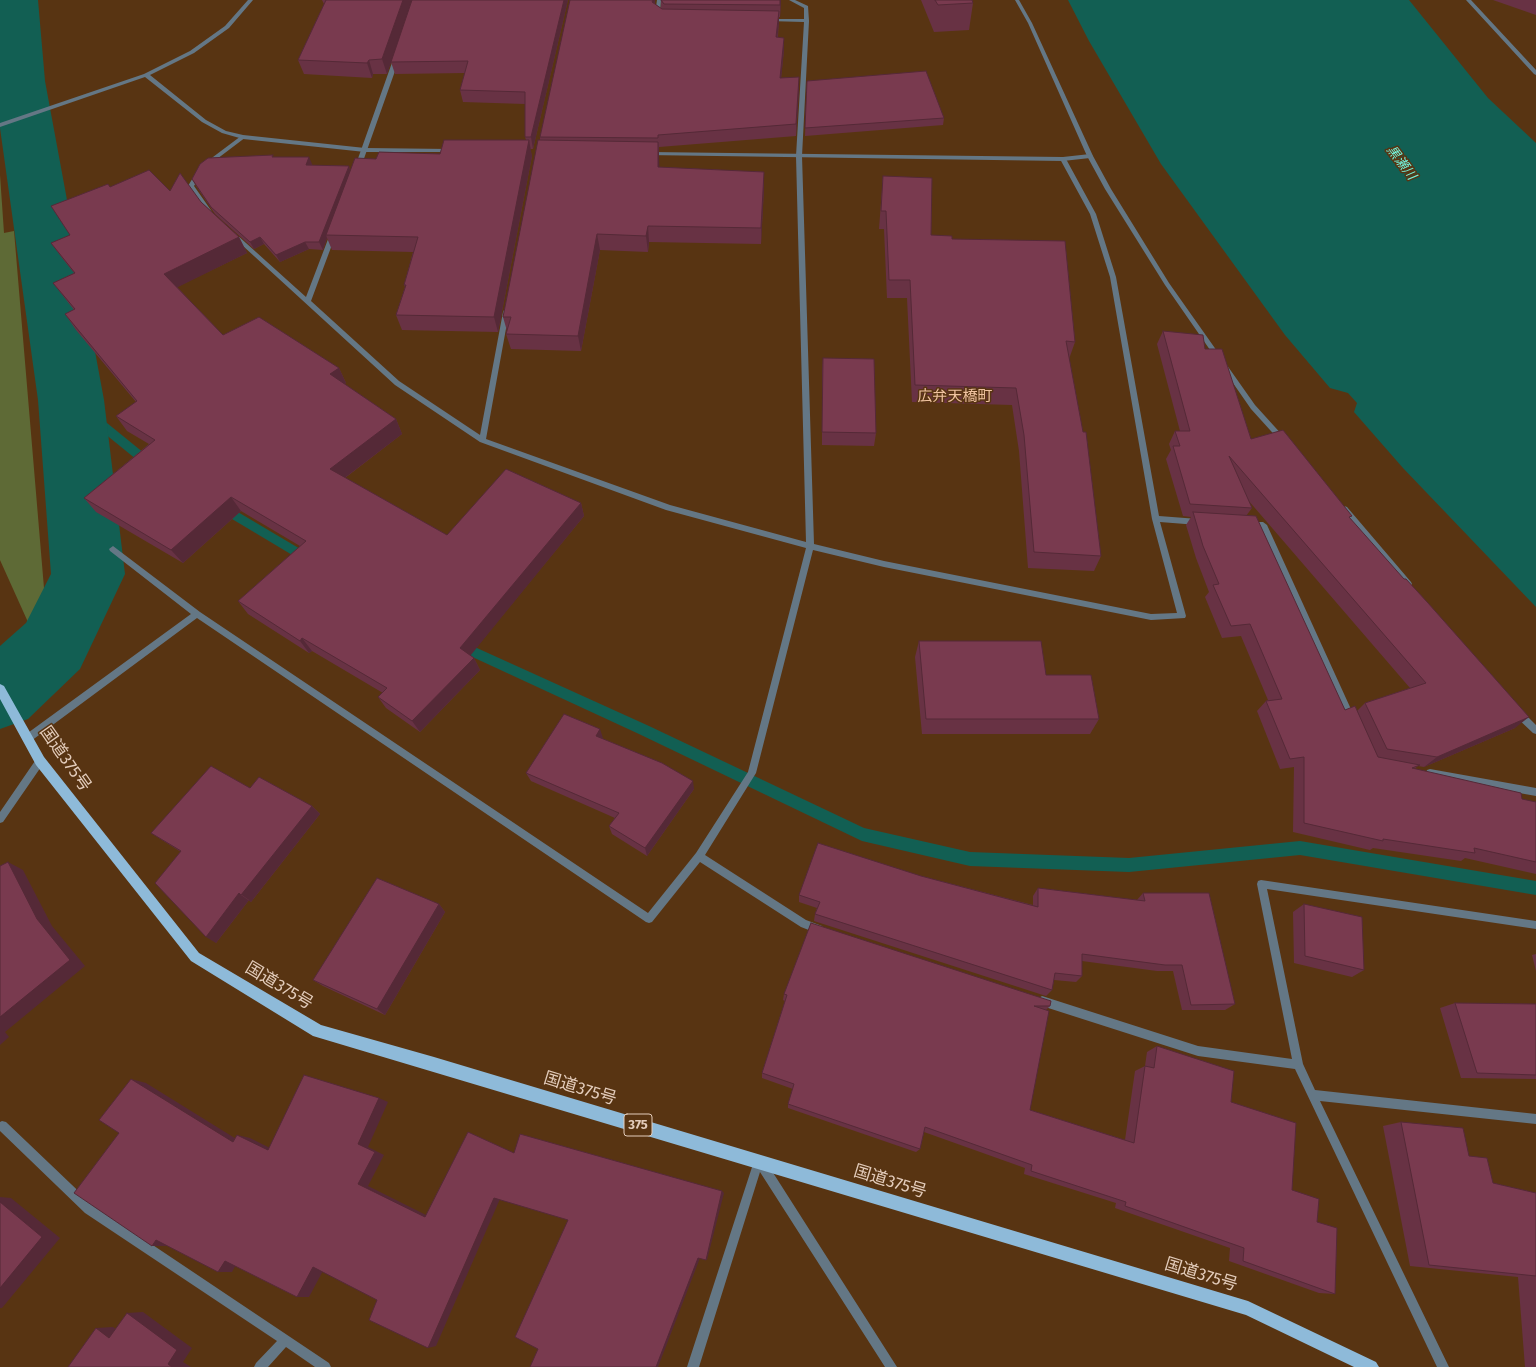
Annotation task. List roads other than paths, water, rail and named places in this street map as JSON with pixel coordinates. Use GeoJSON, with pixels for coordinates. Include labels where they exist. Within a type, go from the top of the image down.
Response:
{"type":"FeatureCollection","features":[{"type":"Feature","properties":{"kind":"highway","name":"国道375号"},"geometry":{"type":"LineString","coordinates":[[0,690],[40,761],[195,957],[318,1031],[434,1064],[1248,1308],[1371,1367]]}},
{"type":"Feature","properties":{"kind":"street"},"geometry":{"type":"LineString","coordinates":[[0,125],[146,75],[198,48],[227,27],[251,0]]}},
{"type":"Feature","properties":{"kind":"street"},"geometry":{"type":"LineString","coordinates":[[659,0],[657,14],[663,18]]}},
{"type":"Feature","properties":{"kind":"street"},"geometry":{"type":"LineString","coordinates":[[113,549],[197,614],[649,919],[699,856],[752,773],[810,546],[799,156],[807,21],[806,7],[790,0]]}},
{"type":"Feature","properties":{"kind":"street"},"geometry":{"type":"LineString","coordinates":[[1017,0],[1030,23],[1090,156],[1108,189],[1167,284],[1253,407],[1289,447]]}},
{"type":"Feature","properties":{"kind":"street"},"geometry":{"type":"LineString","coordinates":[[1468,0],[1536,73]]}},
{"type":"Feature","properties":{"kind":"street"},"geometry":{"type":"LineString","coordinates":[[761,20],[807,21]]}},
{"type":"Feature","properties":{"kind":"street"},"geometry":{"type":"LineString","coordinates":[[357,171],[398,52]]}},
{"type":"Feature","properties":{"kind":"street"},"geometry":{"type":"LineString","coordinates":[[146,75],[204,121],[224,132],[243,137],[365,150],[459,151]]}},
{"type":"Feature","properties":{"kind":"street"},"geometry":{"type":"LineString","coordinates":[[217,221],[191,186],[201,169],[243,137]]}},
{"type":"Feature","properties":{"kind":"street"},"geometry":{"type":"LineString","coordinates":[[640,154],[1063,159],[1090,156]]}},
{"type":"Feature","properties":{"kind":"street"},"geometry":{"type":"LineString","coordinates":[[228,230],[397,383],[482,440],[670,508],[810,546],[884,564],[1151,617],[1182,616],[1156,519],[1113,277],[1093,214],[1063,159]]}},
{"type":"Feature","properties":{"kind":"street"},"geometry":{"type":"LineString","coordinates":[[308,301],[335,229]]}},
{"type":"Feature","properties":{"kind":"street"},"geometry":{"type":"LineString","coordinates":[[482,440],[507,308]]}},
{"type":"Feature","properties":{"kind":"street"},"geometry":{"type":"LineString","coordinates":[[1341,504],[1412,589]]}},
{"type":"Feature","properties":{"kind":"street"},"geometry":{"type":"LineString","coordinates":[[1156,519],[1210,522]]}},
{"type":"Feature","properties":{"kind":"street"},"geometry":{"type":"LineString","coordinates":[[1240,524],[1263,525],[1355,727]]}},
{"type":"Feature","properties":{"kind":"street"},"geometry":{"type":"LineString","coordinates":[[28,738],[197,614]]}},
{"type":"Feature","properties":{"kind":"street"},"geometry":{"type":"LineString","coordinates":[[1514,710],[1536,730]]}},
{"type":"Feature","properties":{"kind":"street"},"geometry":{"type":"LineString","coordinates":[[0,819],[40,761]]}},
{"type":"Feature","properties":{"kind":"street"},"geometry":{"type":"LineString","coordinates":[[1418,771],[1536,792]]}},
{"type":"Feature","properties":{"kind":"street"},"geometry":{"type":"LineString","coordinates":[[699,856],[804,924],[827,932]]}},
{"type":"Feature","properties":{"kind":"street"},"geometry":{"type":"LineString","coordinates":[[1443,1367],[1298,1065],[1261,884],[1536,924]]}},
{"type":"Feature","properties":{"kind":"street"},"geometry":{"type":"LineString","coordinates":[[1032,997],[1198,1051],[1298,1065]]}},
{"type":"Feature","properties":{"kind":"street"},"geometry":{"type":"LineString","coordinates":[[1312,1095],[1536,1119]]}},
{"type":"Feature","properties":{"kind":"street"},"geometry":{"type":"LineString","coordinates":[[1,1126],[89,1209],[325,1367]]}},
{"type":"Feature","properties":{"kind":"street"},"geometry":{"type":"LineString","coordinates":[[693,1367],[758,1161]]}},
{"type":"Feature","properties":{"kind":"street"},"geometry":{"type":"LineString","coordinates":[[758,1161],[891,1367]]}},
{"type":"Feature","properties":{"kind":"street"},"geometry":{"type":"LineString","coordinates":[[260,1367],[285,1340]]}},
{"type":"Feature","properties":{"kind":"water","name":"黒瀬川"},"geometry":{"type":"Polygon","coordinates":[[[1068,0],[1409,0],[1488,98],[1536,143],[1536,607],[1403,468],[1354,412],[1357,403],[1348,393],[1330,388],[1285,335],[1161,164],[1089,41],[1068,0]]]}},
{"type":"Feature","properties":{"kind":"waterway"},"geometry":{"type":"LineString","coordinates":[[0,695],[53,646],[88,574],[71,400],[19,81],[14,0]]}},
{"type":"Feature","properties":{"kind":"waterway"},"geometry":{"type":"LineString","coordinates":[[71,400],[151,465]]}},
{"type":"Feature","properties":{"kind":"waterway"},"geometry":{"type":"LineString","coordinates":[[221,507],[308,559]]}},
{"type":"Feature","properties":{"kind":"waterway"},"geometry":{"type":"LineString","coordinates":[[457,644],[644,730],[862,834],[970,859],[1129,865],[1300,848],[1536,888]]}},
{"type":"Feature","properties":{"kind":"district","name":"広弁天橋町"},"geometry":{"type":"Point","coordinates":[955,397]}}]}
